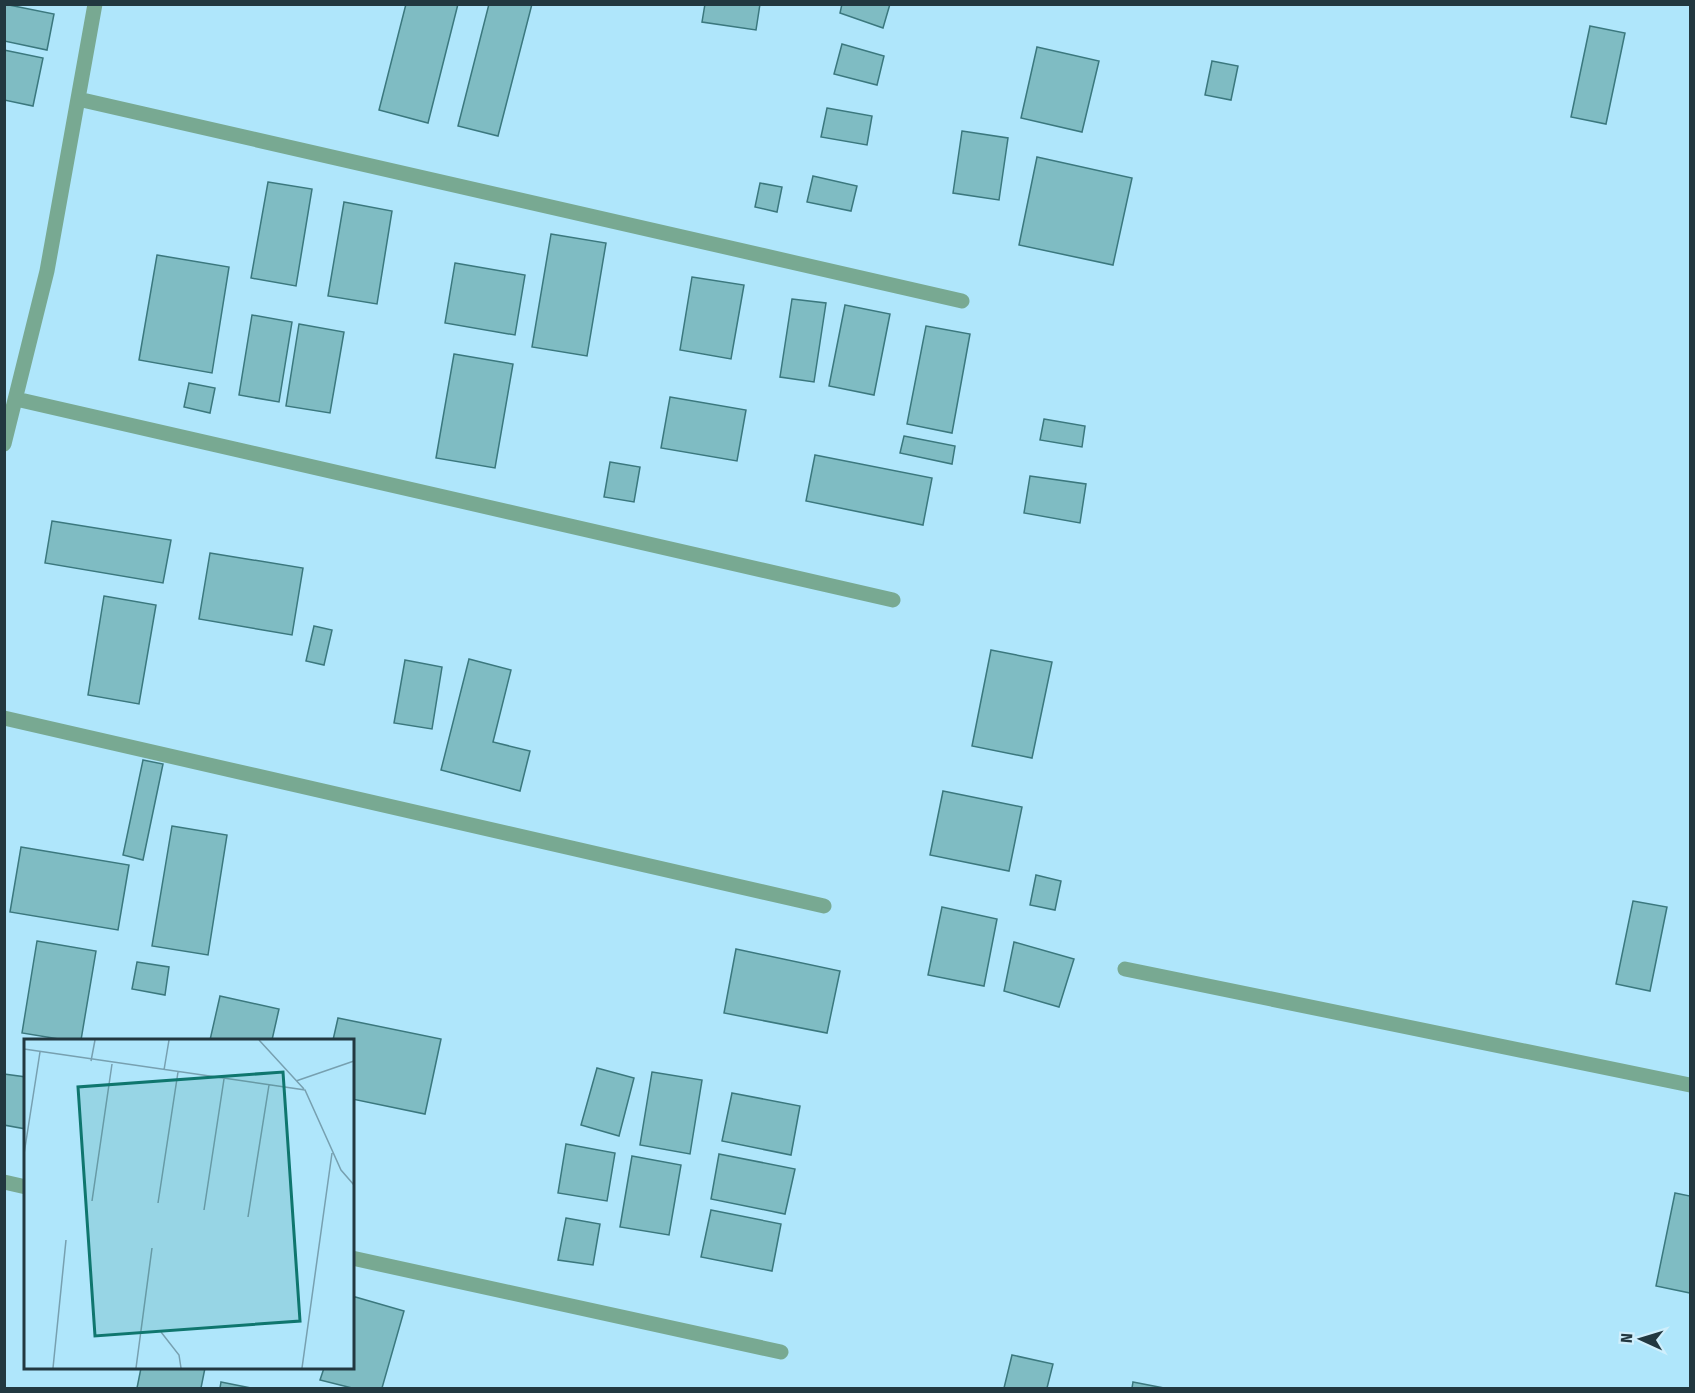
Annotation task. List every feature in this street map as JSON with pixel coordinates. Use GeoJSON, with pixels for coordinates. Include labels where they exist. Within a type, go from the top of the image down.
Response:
{"type":"FeatureCollection","features":[{"type":"Feature","properties":{"kind":"street"},"geometry":{"type":"LineString","coordinates":[[4,444],[47,271],[95,4]]}},
{"type":"Feature","properties":{"kind":"street"},"geometry":{"type":"LineString","coordinates":[[78,99],[962,301]]}},
{"type":"Feature","properties":{"kind":"street"},"geometry":{"type":"LineString","coordinates":[[16,399],[894,600]]}},
{"type":"Feature","properties":{"kind":"street"},"geometry":{"type":"LineString","coordinates":[[4,718],[824,906]]}},
{"type":"Feature","properties":{"kind":"street"},"geometry":{"type":"LineString","coordinates":[[1125,969],[1690,1085]]}},
{"type":"Feature","properties":{"kind":"street"},"geometry":{"type":"LineString","coordinates":[[4,1182],[24,1187]]}},
{"type":"Feature","properties":{"kind":"street"},"geometry":{"type":"LineString","coordinates":[[354,1258],[781,1352]]}},
{"type":"Feature","properties":{"kind":"building"},"geometry":{"type":"Polygon","coordinates":[[[4,4],[54,14],[47,50],[4,41],[4,4]]]}},
{"type":"Feature","properties":{"kind":"building"},"geometry":{"type":"Polygon","coordinates":[[[406,4],[458,4],[428,123],[379,110],[406,4]]]}},
{"type":"Feature","properties":{"kind":"building"},"geometry":{"type":"Polygon","coordinates":[[[489,4],[532,4],[498,136],[458,126],[489,4]]]}},
{"type":"Feature","properties":{"kind":"building"},"geometry":{"type":"Polygon","coordinates":[[[705,4],[760,4],[756,30],[702,22],[705,4]]]}},
{"type":"Feature","properties":{"kind":"building"},"geometry":{"type":"Polygon","coordinates":[[[842,4],[890,4],[883,28],[840,13],[842,4]]]}},
{"type":"Feature","properties":{"kind":"building"},"geometry":{"type":"Polygon","coordinates":[[[1590,26],[1625,33],[1606,124],[1571,117],[1590,26]]]}},
{"type":"Feature","properties":{"kind":"building"},"geometry":{"type":"Polygon","coordinates":[[[842,44],[884,56],[877,85],[834,74],[842,44]]]}},
{"type":"Feature","properties":{"kind":"building"},"geometry":{"type":"Polygon","coordinates":[[[1037,47],[1099,61],[1082,132],[1021,118],[1037,47]]]}},
{"type":"Feature","properties":{"kind":"building"},"geometry":{"type":"Polygon","coordinates":[[[4,50],[43,58],[33,106],[4,100],[4,50]]]}},
{"type":"Feature","properties":{"kind":"building"},"geometry":{"type":"Polygon","coordinates":[[[1212,61],[1238,66],[1231,100],[1205,95],[1212,61]]]}},
{"type":"Feature","properties":{"kind":"building"},"geometry":{"type":"Polygon","coordinates":[[[827,108],[872,116],[867,145],[821,137],[827,108]]]}},
{"type":"Feature","properties":{"kind":"building"},"geometry":{"type":"Polygon","coordinates":[[[962,131],[1008,138],[999,200],[953,193],[962,131]]]}},
{"type":"Feature","properties":{"kind":"building"},"geometry":{"type":"Polygon","coordinates":[[[1037,157],[1132,178],[1113,265],[1019,245],[1037,157]]]}},
{"type":"Feature","properties":{"kind":"building"},"geometry":{"type":"Polygon","coordinates":[[[813,176],[857,186],[851,211],[807,202],[813,176]]]}},
{"type":"Feature","properties":{"kind":"building"},"geometry":{"type":"Polygon","coordinates":[[[268,182],[312,189],[296,286],[251,278],[268,182]]]}},
{"type":"Feature","properties":{"kind":"building"},"geometry":{"type":"Polygon","coordinates":[[[760,183],[782,187],[777,212],[755,207],[760,183]]]}},
{"type":"Feature","properties":{"kind":"building"},"geometry":{"type":"Polygon","coordinates":[[[344,202],[392,211],[377,304],[328,296],[344,202]]]}},
{"type":"Feature","properties":{"kind":"building"},"geometry":{"type":"Polygon","coordinates":[[[551,234],[606,243],[587,356],[532,347],[551,234]]]}},
{"type":"Feature","properties":{"kind":"building"},"geometry":{"type":"Polygon","coordinates":[[[157,255],[229,267],[212,373],[139,360],[157,255]]]}},
{"type":"Feature","properties":{"kind":"building"},"geometry":{"type":"Polygon","coordinates":[[[455,263],[525,275],[515,335],[445,323],[455,263]]]}},
{"type":"Feature","properties":{"kind":"building"},"geometry":{"type":"Polygon","coordinates":[[[692,277],[744,285],[731,359],[680,350],[692,277]]]}},
{"type":"Feature","properties":{"kind":"building"},"geometry":{"type":"Polygon","coordinates":[[[792,299],[826,303],[814,382],[780,377],[792,299]]]}},
{"type":"Feature","properties":{"kind":"building"},"geometry":{"type":"Polygon","coordinates":[[[845,305],[890,314],[874,395],[829,386],[845,305]]]}},
{"type":"Feature","properties":{"kind":"building"},"geometry":{"type":"Polygon","coordinates":[[[252,315],[292,322],[279,402],[239,395],[252,315]]]}},
{"type":"Feature","properties":{"kind":"building"},"geometry":{"type":"Polygon","coordinates":[[[299,324],[344,332],[330,413],[286,406],[299,324]]]}},
{"type":"Feature","properties":{"kind":"building"},"geometry":{"type":"Polygon","coordinates":[[[926,326],[970,334],[952,433],[907,424],[926,326]]]}},
{"type":"Feature","properties":{"kind":"building"},"geometry":{"type":"Polygon","coordinates":[[[454,354],[513,364],[495,468],[436,458],[454,354]]]}},
{"type":"Feature","properties":{"kind":"building"},"geometry":{"type":"Polygon","coordinates":[[[189,383],[215,388],[210,413],[184,407],[189,383]]]}},
{"type":"Feature","properties":{"kind":"building"},"geometry":{"type":"Polygon","coordinates":[[[670,397],[746,410],[737,461],[661,448],[670,397]]]}},
{"type":"Feature","properties":{"kind":"building"},"geometry":{"type":"Polygon","coordinates":[[[1044,419],[1085,426],[1082,447],[1040,440],[1044,419]]]}},
{"type":"Feature","properties":{"kind":"building"},"geometry":{"type":"Polygon","coordinates":[[[904,436],[955,446],[952,464],[900,453],[904,436]]]}},
{"type":"Feature","properties":{"kind":"building"},"geometry":{"type":"Polygon","coordinates":[[[815,455],[932,478],[923,525],[806,501],[815,455]]]}},
{"type":"Feature","properties":{"kind":"building"},"geometry":{"type":"Polygon","coordinates":[[[610,462],[640,467],[634,502],[604,497],[610,462]]]}},
{"type":"Feature","properties":{"kind":"building"},"geometry":{"type":"Polygon","coordinates":[[[1030,476],[1086,484],[1080,523],[1024,513],[1030,476]]]}},
{"type":"Feature","properties":{"kind":"building"},"geometry":{"type":"Polygon","coordinates":[[[52,521],[171,540],[163,583],[45,563],[52,521]]]}},
{"type":"Feature","properties":{"kind":"building"},"geometry":{"type":"Polygon","coordinates":[[[210,553],[303,568],[292,635],[199,619],[210,553]]]}},
{"type":"Feature","properties":{"kind":"building"},"geometry":{"type":"Polygon","coordinates":[[[104,596],[156,605],[139,704],[88,695],[104,596]]]}},
{"type":"Feature","properties":{"kind":"building"},"geometry":{"type":"Polygon","coordinates":[[[314,626],[332,630],[324,665],[306,661],[314,626]]]}},
{"type":"Feature","properties":{"kind":"building"},"geometry":{"type":"Polygon","coordinates":[[[991,650],[1052,662],[1032,758],[972,746],[991,650]]]}},
{"type":"Feature","properties":{"kind":"building"},"geometry":{"type":"Polygon","coordinates":[[[469,659],[511,670],[493,742],[530,751],[520,791],[441,770],[469,659]]]}},
{"type":"Feature","properties":{"kind":"building"},"geometry":{"type":"Polygon","coordinates":[[[405,660],[442,667],[432,729],[394,723],[405,660]]]}},
{"type":"Feature","properties":{"kind":"building"},"geometry":{"type":"Polygon","coordinates":[[[143,760],[163,764],[143,860],[123,855],[143,760]]]}},
{"type":"Feature","properties":{"kind":"building"},"geometry":{"type":"Polygon","coordinates":[[[943,791],[1022,807],[1009,871],[930,855],[943,791]]]}},
{"type":"Feature","properties":{"kind":"building"},"geometry":{"type":"Polygon","coordinates":[[[172,826],[227,835],[208,955],[152,946],[172,826]]]}},
{"type":"Feature","properties":{"kind":"building"},"geometry":{"type":"Polygon","coordinates":[[[21,847],[129,865],[118,930],[10,912],[21,847]]]}},
{"type":"Feature","properties":{"kind":"building"},"geometry":{"type":"Polygon","coordinates":[[[1036,875],[1061,881],[1055,910],[1030,905],[1036,875]]]}},
{"type":"Feature","properties":{"kind":"building"},"geometry":{"type":"Polygon","coordinates":[[[1633,901],[1667,907],[1650,991],[1616,984],[1633,901]]]}},
{"type":"Feature","properties":{"kind":"building"},"geometry":{"type":"Polygon","coordinates":[[[942,907],[997,919],[984,986],[928,975],[942,907]]]}},
{"type":"Feature","properties":{"kind":"building"},"geometry":{"type":"Polygon","coordinates":[[[37,941],[96,951],[81,1039],[59,1039],[22,1033],[37,941]]]}},
{"type":"Feature","properties":{"kind":"building"},"geometry":{"type":"Polygon","coordinates":[[[1014,942],[1074,959],[1059,1007],[1004,991],[1014,942]]]}},
{"type":"Feature","properties":{"kind":"building"},"geometry":{"type":"Polygon","coordinates":[[[736,949],[840,971],[827,1033],[724,1013],[736,949]]]}},
{"type":"Feature","properties":{"kind":"building"},"geometry":{"type":"Polygon","coordinates":[[[137,962],[169,967],[165,995],[132,989],[137,962]]]}},
{"type":"Feature","properties":{"kind":"building"},"geometry":{"type":"Polygon","coordinates":[[[220,996],[279,1009],[272,1039],[210,1039],[220,996]]]}},
{"type":"Feature","properties":{"kind":"building"},"geometry":{"type":"Polygon","coordinates":[[[338,1018],[441,1039],[425,1114],[354,1099],[354,1039],[333,1039],[338,1018]]]}},
{"type":"Feature","properties":{"kind":"building"},"geometry":{"type":"Polygon","coordinates":[[[597,1068],[634,1078],[619,1136],[581,1125],[597,1068]]]}},
{"type":"Feature","properties":{"kind":"building"},"geometry":{"type":"Polygon","coordinates":[[[652,1072],[702,1080],[690,1154],[640,1145],[652,1072]]]}},
{"type":"Feature","properties":{"kind":"building"},"geometry":{"type":"Polygon","coordinates":[[[4,1074],[24,1077],[24,1129],[4,1125],[4,1074]]]}},
{"type":"Feature","properties":{"kind":"building"},"geometry":{"type":"Polygon","coordinates":[[[732,1093],[800,1106],[791,1155],[722,1141],[732,1093]]]}},
{"type":"Feature","properties":{"kind":"building"},"geometry":{"type":"Polygon","coordinates":[[[566,1144],[615,1153],[607,1201],[558,1193],[566,1144]]]}},
{"type":"Feature","properties":{"kind":"building"},"geometry":{"type":"Polygon","coordinates":[[[719,1154],[795,1169],[785,1214],[711,1199],[719,1154]]]}},
{"type":"Feature","properties":{"kind":"building"},"geometry":{"type":"Polygon","coordinates":[[[632,1156],[681,1165],[669,1235],[620,1227],[632,1156]]]}},
{"type":"Feature","properties":{"kind":"building"},"geometry":{"type":"Polygon","coordinates":[[[1675,1193],[1690,1196],[1690,1293],[1656,1286],[1675,1193]]]}},
{"type":"Feature","properties":{"kind":"building"},"geometry":{"type":"Polygon","coordinates":[[[711,1210],[781,1224],[772,1271],[701,1257],[711,1210]]]}},
{"type":"Feature","properties":{"kind":"building"},"geometry":{"type":"Polygon","coordinates":[[[566,1218],[600,1224],[593,1265],[558,1260],[566,1218]]]}},
{"type":"Feature","properties":{"kind":"building"},"geometry":{"type":"Polygon","coordinates":[[[354,1297],[404,1311],[382,1388],[352,1388],[320,1380],[324,1369],[354,1369],[354,1297]]]}},
{"type":"Feature","properties":{"kind":"building"},"geometry":{"type":"Polygon","coordinates":[[[1012,1355],[1053,1364],[1047,1388],[1004,1388],[1012,1355]]]}},
{"type":"Feature","properties":{"kind":"building"},"geometry":{"type":"Polygon","coordinates":[[[141,1369],[205,1369],[201,1388],[137,1388],[141,1369]]]}},
{"type":"Feature","properties":{"kind":"building"},"geometry":{"type":"Polygon","coordinates":[[[221,1382],[251,1388],[220,1388],[221,1382]]]}},
{"type":"Feature","properties":{"kind":"building"},"geometry":{"type":"Polygon","coordinates":[[[1133,1382],[1164,1388],[1132,1388],[1133,1382]]]}}]}
